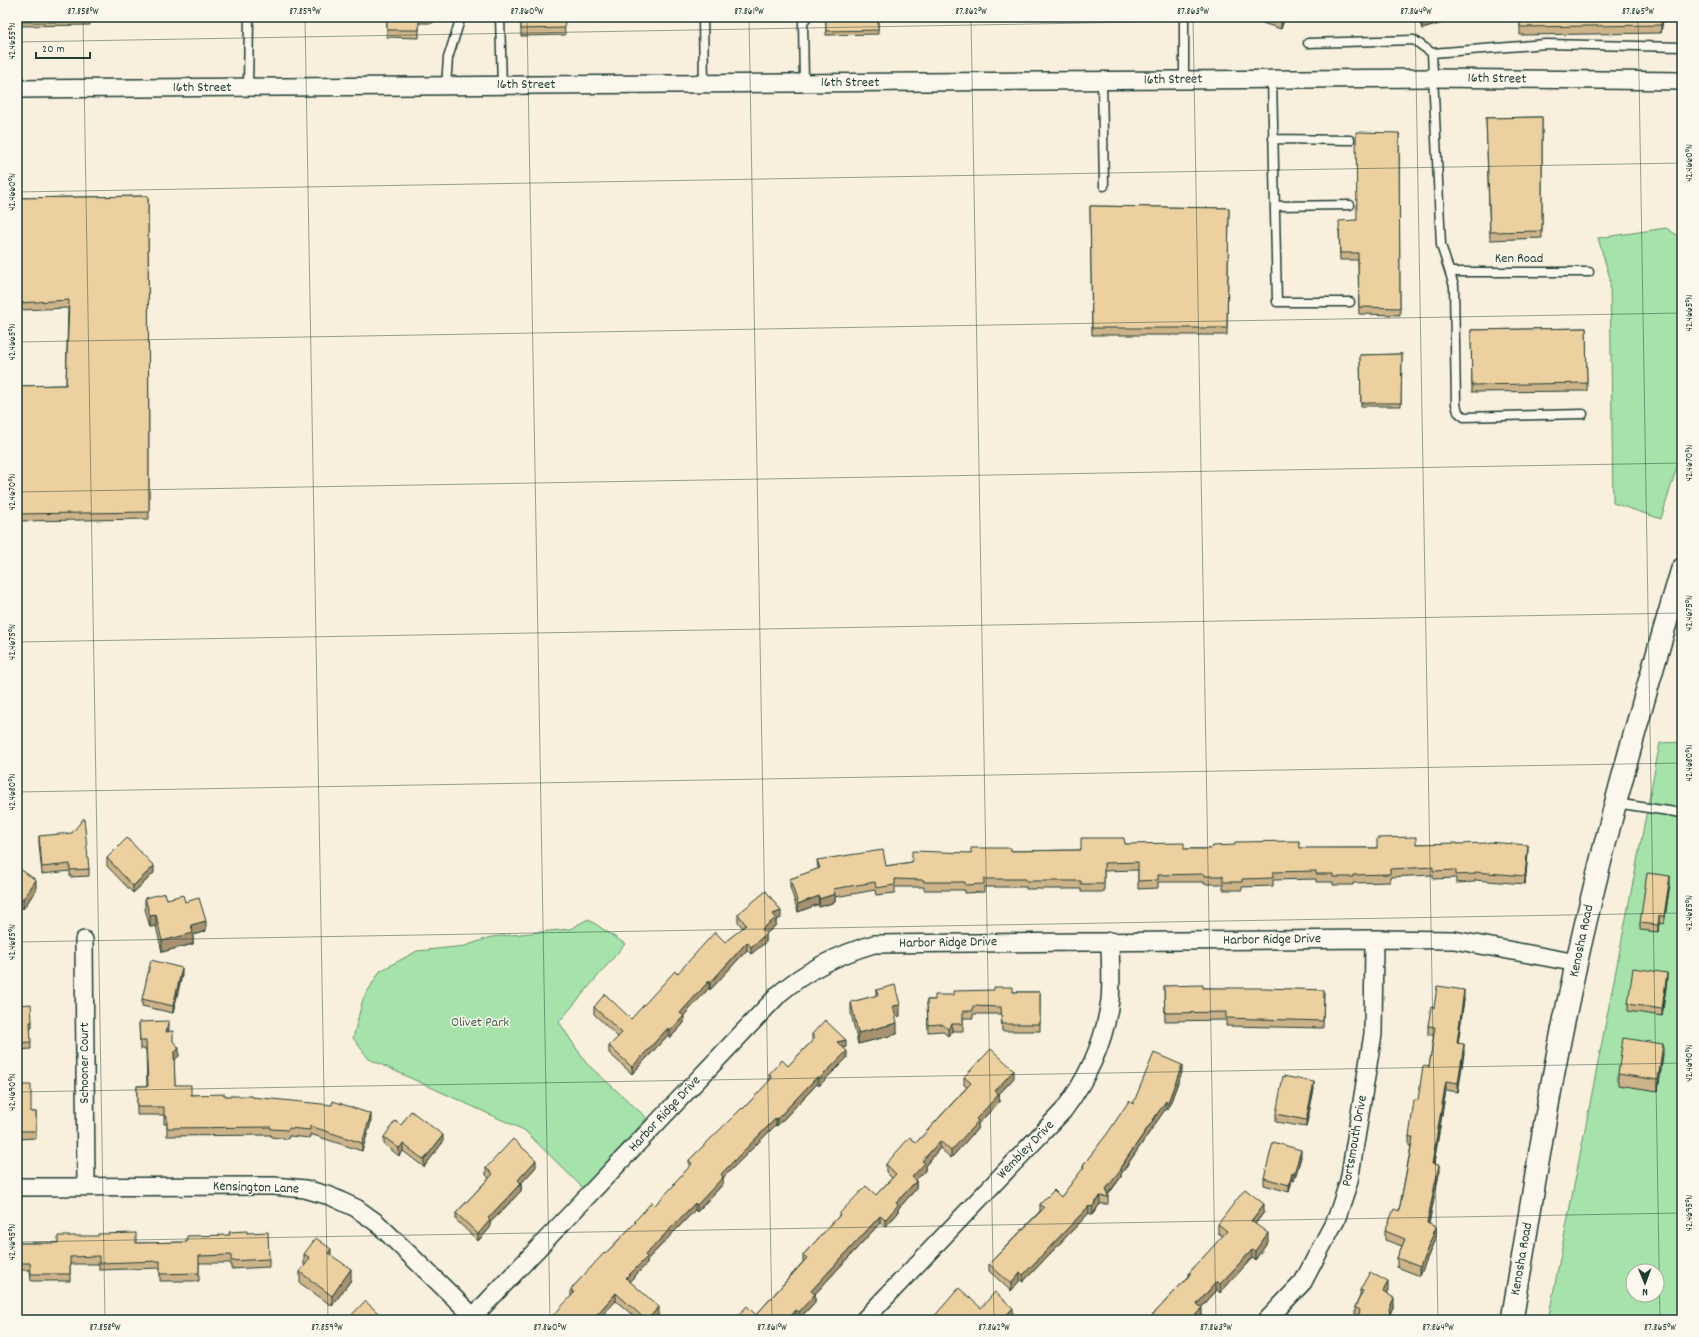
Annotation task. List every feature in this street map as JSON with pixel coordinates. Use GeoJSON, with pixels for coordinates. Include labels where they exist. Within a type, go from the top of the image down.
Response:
{"type":"FeatureCollection","features":[{"type":"Feature","properties":{"kind":"street","name":"16th Street"},"geometry":{"type":"LineString","coordinates":[[17,89],[1432,78],[1682,81]]}},
{"type":"Feature","properties":{"kind":"street","name":"Kenosha Road"},"geometry":{"type":"LineString","coordinates":[[1512,1320],[1557,1056],[1577,963],[1614,803],[1682,568]]}},
{"type":"Feature","properties":{"kind":"street","name":"Harbor Ridge Drive"},"geometry":{"type":"LineString","coordinates":[[472,1318],[780,993],[795,980],[849,952],[874,944],[1374,939],[1454,940],[1577,963]]}},
{"type":"Feature","properties":{"kind":"street","name":"Portsmouth Drive"},"geometry":{"type":"LineString","coordinates":[[1267,1320],[1303,1282],[1337,1217],[1349,1181],[1373,1034],[1374,939]]}},
{"type":"Feature","properties":{"kind":"street","name":"Schooner Court"},"geometry":{"type":"LineString","coordinates":[[84,940],[86,1186]]}},
{"type":"Feature","properties":{"kind":"street","name":"Wembley Drive"},"geometry":{"type":"LineString","coordinates":[[864,1320],[1063,1111],[1078,1091],[1094,1063],[1102,1037],[1110,999],[1110,941]]}},
{"type":"Feature","properties":{"kind":"street","name":"Kensington Lane"},"geometry":{"type":"LineString","coordinates":[[17,1187],[274,1186],[305,1189],[330,1196],[356,1208],[377,1223],[472,1318]]}},
{"type":"Feature","properties":{"kind":"lane"},"geometry":{"type":"LineString","coordinates":[[248,88],[249,17]]}},
{"type":"Feature","properties":{"kind":"lane"},"geometry":{"type":"LineString","coordinates":[[446,86],[448,58],[461,17]]}},
{"type":"Feature","properties":{"kind":"lane"},"geometry":{"type":"LineString","coordinates":[[500,17],[502,86]]}},
{"type":"Feature","properties":{"kind":"lane"},"geometry":{"type":"LineString","coordinates":[[703,17],[704,84]]}},
{"type":"Feature","properties":{"kind":"lane"},"geometry":{"type":"LineString","coordinates":[[804,83],[803,22],[807,17]]}},
{"type":"Feature","properties":{"kind":"lane"},"geometry":{"type":"LineString","coordinates":[[1184,17],[1184,80]]}},
{"type":"Feature","properties":{"kind":"lane"},"geometry":{"type":"LineString","coordinates":[[1308,43],[1414,40],[1432,53],[1546,44],[1682,47]]}},
{"type":"Feature","properties":{"kind":"lane"},"geometry":{"type":"LineString","coordinates":[[1432,53],[1441,245],[1444,260],[1450,272],[1454,286],[1456,306],[1456,404],[1458,412],[1464,417],[1583,414]]}},
{"type":"Feature","properties":{"kind":"lane"},"geometry":{"type":"LineString","coordinates":[[1272,79],[1277,302],[1350,302]]}},
{"type":"Feature","properties":{"kind":"lane"},"geometry":{"type":"LineString","coordinates":[[1102,81],[1104,186]]}},
{"type":"Feature","properties":{"kind":"lane"},"geometry":{"type":"LineString","coordinates":[[1273,139],[1350,140]]}},
{"type":"Feature","properties":{"kind":"lane"},"geometry":{"type":"LineString","coordinates":[[1275,206],[1350,205]]}},
{"type":"Feature","properties":{"kind":"lane","name":"Ken Road"},"geometry":{"type":"LineString","coordinates":[[1450,272],[1588,272]]}},
{"type":"Feature","properties":{"kind":"lane"},"geometry":{"type":"LineString","coordinates":[[1614,803],[1682,813]]}},
{"type":"Feature","properties":{"kind":"green space"},"geometry":{"type":"Polygon","coordinates":[[[1666,228],[1682,238],[1682,450],[1661,519],[1613,503],[1610,278],[1598,238],[1666,228]]]}},
{"type":"Feature","properties":{"kind":"green space"},"geometry":{"type":"Polygon","coordinates":[[[1682,742],[1682,1320],[1548,1320],[1660,743],[1682,742]]]}},
{"type":"Feature","properties":{"kind":"green space","name":"Olivet Park"},"geometry":{"type":"Polygon","coordinates":[[[588,919],[625,944],[559,1022],[586,1063],[647,1118],[583,1188],[524,1130],[369,1059],[353,1038],[363,999],[380,971],[417,951],[465,946],[491,937],[570,929],[588,919]]]}},
{"type":"Feature","properties":{"kind":"building"},"geometry":{"type":"Polygon","coordinates":[[[17,17],[90,17],[90,22],[17,22],[17,17]]]}},
{"type":"Feature","properties":{"kind":"building"},"geometry":{"type":"Polygon","coordinates":[[[387,17],[419,17],[419,30],[387,30],[387,17]]]}},
{"type":"Feature","properties":{"kind":"building"},"geometry":{"type":"Polygon","coordinates":[[[521,17],[564,17],[565,28],[521,29],[521,17]]]}},
{"type":"Feature","properties":{"kind":"building"},"geometry":{"type":"Polygon","coordinates":[[[826,17],[878,17],[878,30],[826,31],[826,17]]]}},
{"type":"Feature","properties":{"kind":"building"},"geometry":{"type":"Polygon","coordinates":[[[1267,17],[1282,17],[1281,21],[1267,17]]]}},
{"type":"Feature","properties":{"kind":"building"},"geometry":{"type":"Polygon","coordinates":[[[1421,17],[1438,17],[1422,21],[1421,17]]]}},
{"type":"Feature","properties":{"kind":"building"},"geometry":{"type":"Polygon","coordinates":[[[1520,17],[1662,17],[1661,25],[1520,27],[1520,17]]]}},
{"type":"Feature","properties":{"kind":"building"},"geometry":{"type":"Polygon","coordinates":[[[1542,117],[1542,231],[1490,232],[1486,118],[1542,117]]]}},
{"type":"Feature","properties":{"kind":"building"},"geometry":{"type":"Polygon","coordinates":[[[1356,132],[1399,133],[1400,308],[1359,307],[1358,253],[1340,253],[1339,221],[1357,220],[1356,132]]]}},
{"type":"Feature","properties":{"kind":"building"},"geometry":{"type":"Polygon","coordinates":[[[148,196],[149,512],[17,514],[17,386],[66,385],[69,300],[19,303],[17,198],[148,196]]]}},
{"type":"Feature","properties":{"kind":"building"},"geometry":{"type":"Polygon","coordinates":[[[1090,206],[1229,208],[1227,328],[1092,328],[1090,206]]]}},
{"type":"Feature","properties":{"kind":"building"},"geometry":{"type":"Polygon","coordinates":[[[1586,328],[1587,383],[1472,385],[1471,330],[1586,328]]]}},
{"type":"Feature","properties":{"kind":"building"},"geometry":{"type":"Polygon","coordinates":[[[1402,354],[1401,403],[1361,403],[1360,355],[1402,354]]]}},
{"type":"Feature","properties":{"kind":"building"},"geometry":{"type":"Polygon","coordinates":[[[84,818],[89,869],[70,870],[70,864],[42,867],[39,836],[72,833],[84,818]]]}},
{"type":"Feature","properties":{"kind":"building"},"geometry":{"type":"Polygon","coordinates":[[[1416,837],[1416,844],[1488,842],[1528,845],[1525,876],[1475,872],[1475,874],[1456,875],[1456,870],[1433,871],[1433,867],[1390,869],[1390,874],[1353,875],[1353,877],[1333,877],[1333,874],[1316,874],[1316,871],[1273,872],[1273,878],[1242,879],[1242,882],[1223,882],[1223,876],[1204,876],[1204,874],[1158,875],[1158,880],[1138,881],[1138,862],[1104,863],[1104,884],[1081,884],[1081,881],[984,879],[984,884],[965,885],[965,882],[924,882],[924,880],[895,879],[895,885],[876,888],[875,882],[833,889],[835,894],[819,899],[819,896],[798,904],[790,879],[820,868],[817,860],[883,850],[886,866],[912,862],[912,851],[971,853],[971,848],[1011,848],[1011,851],[1081,850],[1081,838],[1124,838],[1125,844],[1184,843],[1184,849],[1210,849],[1213,846],[1235,845],[1235,842],[1299,841],[1300,848],[1377,848],[1377,838],[1416,837]]]}},
{"type":"Feature","properties":{"kind":"building"},"geometry":{"type":"Polygon","coordinates":[[[127,838],[154,866],[133,886],[107,858],[127,838]]]}},
{"type":"Feature","properties":{"kind":"building"},"geometry":{"type":"Polygon","coordinates":[[[17,867],[36,880],[23,899],[17,894],[17,867]]]}},
{"type":"Feature","properties":{"kind":"building"},"geometry":{"type":"Polygon","coordinates":[[[1647,873],[1670,876],[1664,916],[1659,916],[1658,925],[1640,923],[1647,873]]]}},
{"type":"Feature","properties":{"kind":"building"},"geometry":{"type":"Polygon","coordinates":[[[766,891],[781,911],[773,914],[776,918],[762,929],[766,934],[751,947],[747,942],[710,983],[709,981],[680,1013],[684,1016],[670,1031],[668,1028],[632,1067],[609,1046],[622,1033],[594,1007],[605,994],[631,1019],[675,971],[677,974],[715,932],[725,942],[746,925],[738,914],[766,891]]]}},
{"type":"Feature","properties":{"kind":"building"},"geometry":{"type":"Polygon","coordinates":[[[165,893],[167,899],[183,895],[185,902],[199,898],[206,921],[191,925],[193,933],[162,941],[156,915],[150,916],[145,898],[165,893]]]}},
{"type":"Feature","properties":{"kind":"building"},"geometry":{"type":"Polygon","coordinates":[[[17,936],[20,936],[21,955],[17,955],[17,936]]]}},
{"type":"Feature","properties":{"kind":"building"},"geometry":{"type":"Polygon","coordinates":[[[151,960],[182,968],[173,1006],[142,999],[151,960]]]}},
{"type":"Feature","properties":{"kind":"building"},"geometry":{"type":"Polygon","coordinates":[[[1633,968],[1667,973],[1662,1009],[1628,1004],[1633,968]]]}},
{"type":"Feature","properties":{"kind":"building"},"geometry":{"type":"Polygon","coordinates":[[[895,985],[900,1005],[893,1006],[897,1023],[858,1033],[851,1002],[878,995],[876,990],[895,985]]]}},
{"type":"Feature","properties":{"kind":"building"},"geometry":{"type":"Polygon","coordinates":[[[1203,985],[1203,988],[1324,990],[1323,1021],[1226,1018],[1226,1012],[1165,1013],[1164,986],[1203,985]]]}},
{"type":"Feature","properties":{"kind":"building"},"geometry":{"type":"Polygon","coordinates":[[[1437,986],[1464,990],[1457,1043],[1464,1044],[1458,1083],[1446,1081],[1432,1164],[1439,1165],[1427,1223],[1436,1227],[1420,1267],[1397,1258],[1405,1239],[1385,1231],[1394,1209],[1399,1211],[1413,1137],[1409,1137],[1414,1100],[1418,1100],[1423,1066],[1429,1067],[1435,1027],[1428,1026],[1431,1007],[1434,1008],[1437,986]]]}},
{"type":"Feature","properties":{"kind":"building"},"geometry":{"type":"Polygon","coordinates":[[[994,987],[1013,987],[1013,992],[1040,992],[1040,1024],[1002,1024],[1001,1007],[973,1006],[973,1011],[963,1011],[963,1024],[952,1024],[948,1029],[942,1024],[928,1025],[927,1000],[935,1000],[935,995],[953,995],[953,991],[994,990],[994,987]]]}},
{"type":"Feature","properties":{"kind":"building"},"geometry":{"type":"Polygon","coordinates":[[[31,1004],[31,1042],[17,1043],[17,1005],[31,1004]]]}},
{"type":"Feature","properties":{"kind":"building"},"geometry":{"type":"Polygon","coordinates":[[[825,1020],[846,1040],[837,1042],[847,1051],[819,1079],[817,1077],[721,1174],[723,1177],[697,1205],[695,1203],[645,1255],[647,1257],[626,1278],[659,1307],[646,1320],[616,1293],[592,1320],[549,1320],[574,1293],[571,1289],[604,1253],[605,1254],[636,1222],[635,1221],[652,1202],[655,1205],[675,1184],[674,1183],[692,1164],[689,1160],[742,1108],[743,1109],[772,1078],[769,1074],[782,1060],[788,1066],[815,1038],[812,1034],[825,1020]]]}},
{"type":"Feature","properties":{"kind":"building"},"geometry":{"type":"Polygon","coordinates":[[[169,1021],[166,1032],[173,1031],[173,1041],[179,1048],[174,1053],[175,1085],[191,1085],[191,1095],[225,1094],[225,1096],[252,1096],[332,1105],[333,1101],[371,1114],[362,1143],[310,1126],[310,1130],[289,1128],[288,1130],[271,1129],[271,1127],[167,1128],[167,1116],[164,1116],[164,1107],[137,1107],[137,1086],[148,1086],[146,1041],[140,1041],[139,1022],[169,1021]]]}},
{"type":"Feature","properties":{"kind":"building"},"geometry":{"type":"Polygon","coordinates":[[[1623,1038],[1663,1044],[1658,1080],[1618,1074],[1623,1038]]]}},
{"type":"Feature","properties":{"kind":"building"},"geometry":{"type":"Polygon","coordinates":[[[991,1049],[1014,1070],[995,1091],[999,1094],[976,1119],[978,1121],[951,1151],[940,1141],[922,1161],[925,1163],[912,1177],[916,1181],[896,1203],[898,1205],[885,1220],[880,1216],[811,1291],[815,1294],[799,1312],[796,1310],[788,1319],[782,1314],[776,1320],[734,1320],[747,1306],[756,1315],[807,1258],[803,1255],[866,1186],[876,1195],[896,1174],[886,1164],[910,1137],[916,1143],[971,1083],[964,1077],[991,1049]]]}},
{"type":"Feature","properties":{"kind":"building"},"geometry":{"type":"Polygon","coordinates":[[[1154,1053],[1182,1065],[1168,1102],[1166,1101],[1120,1168],[1121,1170],[1106,1189],[1108,1197],[1100,1196],[1092,1207],[1089,1206],[1023,1275],[1020,1272],[1011,1284],[989,1264],[1044,1208],[1040,1204],[1054,1190],[1061,1197],[1084,1167],[1083,1165],[1107,1134],[1129,1101],[1133,1104],[1154,1053]]]}},
{"type":"Feature","properties":{"kind":"building"},"geometry":{"type":"Polygon","coordinates":[[[1283,1076],[1314,1082],[1306,1120],[1276,1114],[1283,1076]]]}},
{"type":"Feature","properties":{"kind":"building"},"geometry":{"type":"Polygon","coordinates":[[[17,1085],[31,1085],[31,1112],[36,1112],[36,1131],[17,1131],[17,1085]]]}},
{"type":"Feature","properties":{"kind":"building"},"geometry":{"type":"Polygon","coordinates":[[[411,1111],[443,1135],[424,1160],[403,1144],[399,1148],[384,1137],[395,1121],[401,1125],[411,1111]]]}},
{"type":"Feature","properties":{"kind":"building"},"geometry":{"type":"Polygon","coordinates":[[[513,1139],[536,1160],[518,1180],[521,1183],[488,1218],[490,1220],[478,1234],[456,1213],[493,1174],[486,1168],[513,1139]]]}},
{"type":"Feature","properties":{"kind":"building"},"geometry":{"type":"Polygon","coordinates":[[[1273,1142],[1301,1150],[1289,1185],[1264,1178],[1273,1142]]]}},
{"type":"Feature","properties":{"kind":"building"},"geometry":{"type":"Polygon","coordinates":[[[1245,1189],[1264,1204],[1251,1221],[1268,1233],[1255,1251],[1252,1250],[1220,1284],[1217,1281],[1197,1304],[1202,1308],[1191,1320],[1148,1320],[1191,1274],[1189,1273],[1227,1231],[1218,1224],[1245,1189]]]}},
{"type":"Feature","properties":{"kind":"building"},"geometry":{"type":"Polygon","coordinates":[[[247,1231],[247,1233],[268,1232],[269,1259],[231,1261],[231,1255],[199,1256],[199,1273],[160,1274],[160,1261],[99,1263],[99,1256],[70,1257],[70,1274],[31,1274],[30,1263],[17,1263],[17,1243],[58,1243],[58,1236],[98,1236],[98,1234],[136,1233],[136,1243],[187,1242],[187,1236],[230,1235],[229,1232],[247,1231]]]}},
{"type":"Feature","properties":{"kind":"building"},"geometry":{"type":"Polygon","coordinates":[[[316,1238],[331,1249],[328,1253],[351,1269],[332,1296],[300,1272],[310,1258],[304,1254],[316,1238]]]}},
{"type":"Feature","properties":{"kind":"building"},"geometry":{"type":"Polygon","coordinates":[[[1370,1272],[1388,1282],[1383,1291],[1394,1298],[1389,1309],[1390,1315],[1383,1316],[1381,1320],[1357,1320],[1360,1310],[1355,1307],[1363,1291],[1360,1290],[1370,1272]]]}},
{"type":"Feature","properties":{"kind":"building"},"geometry":{"type":"Polygon","coordinates":[[[959,1288],[981,1308],[995,1292],[1013,1308],[1002,1320],[931,1320],[959,1288]]]}},
{"type":"Feature","properties":{"kind":"building"},"geometry":{"type":"Polygon","coordinates":[[[365,1301],[386,1320],[347,1320],[365,1301]]]}},
{"type":"Feature","properties":{"kind":"building"},"geometry":{"type":"Polygon","coordinates":[[[541,1315],[546,1320],[536,1320],[541,1315]]]}}]}
